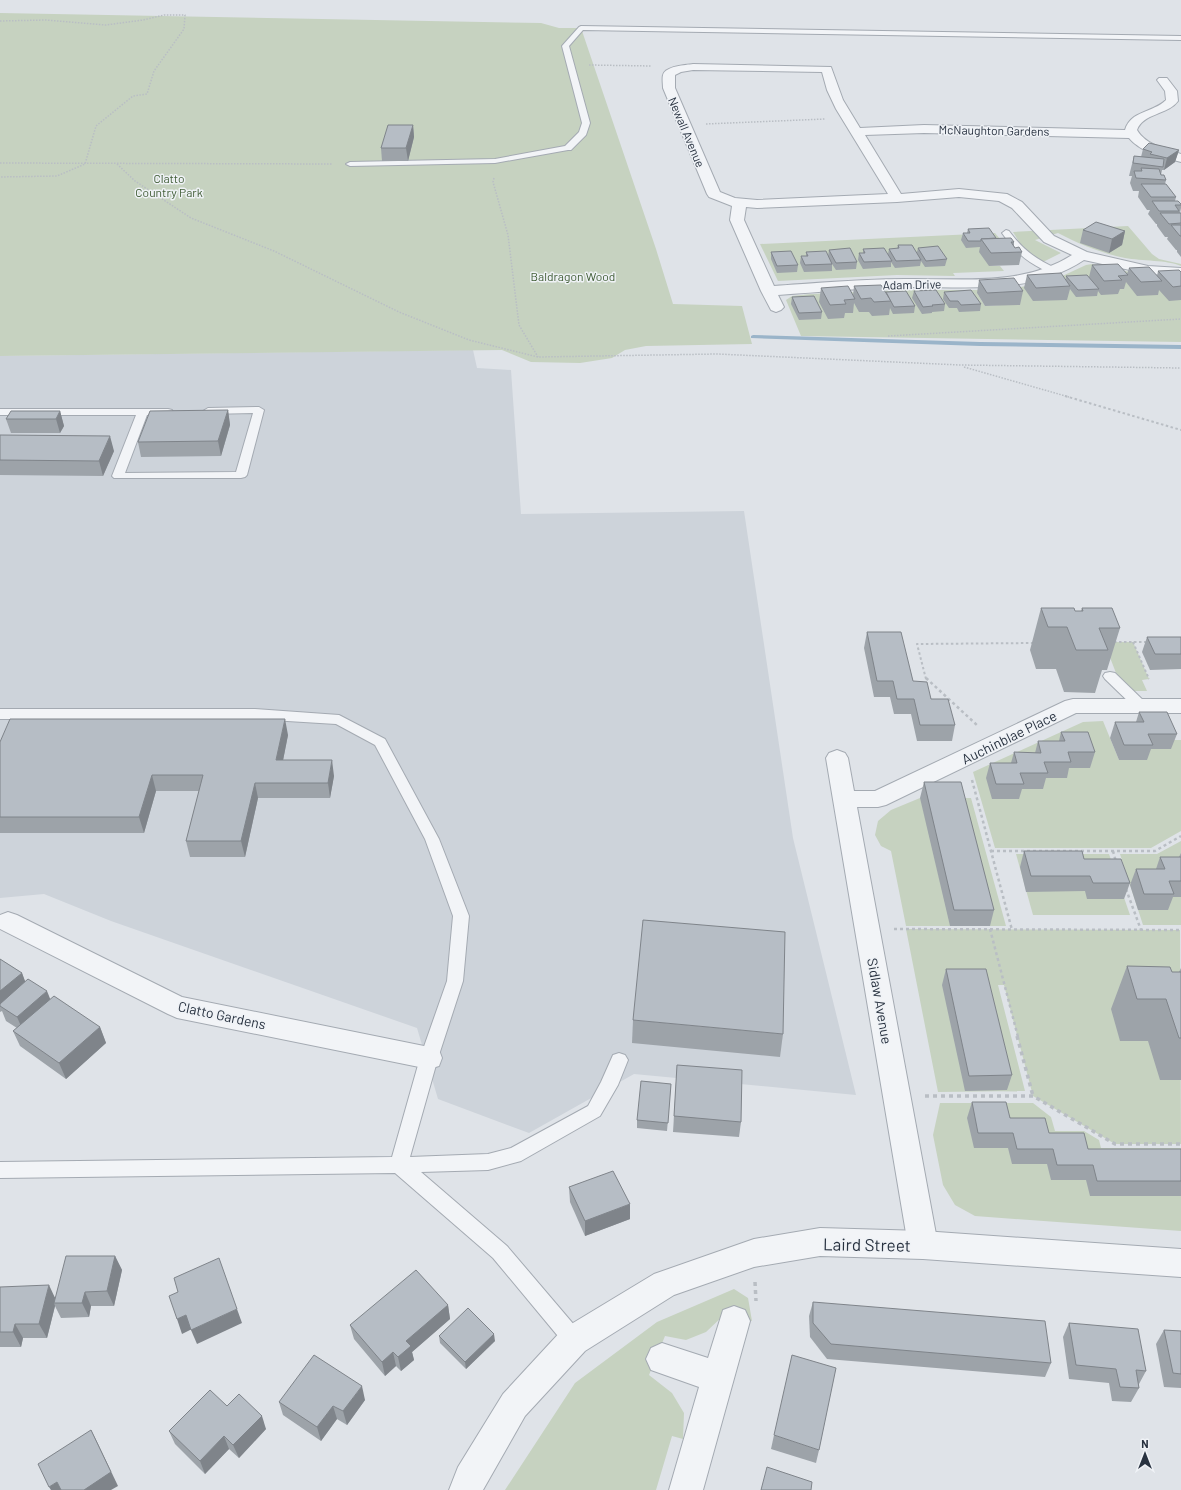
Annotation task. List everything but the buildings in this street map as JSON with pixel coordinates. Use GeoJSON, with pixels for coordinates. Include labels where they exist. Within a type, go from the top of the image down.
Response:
{"type":"FeatureCollection","features":[{"type":"Feature","properties":{"kind":"street"},"geometry":{"type":"LineString","coordinates":[[674,71],[693,67],[827,69],[832,90],[847,118],[897,198]]}},
{"type":"Feature","properties":{"kind":"street","name":"Newall Avenue"},"geometry":{"type":"LineString","coordinates":[[674,71],[669,74],[669,88],[714,194],[724,200],[740,204],[756,204],[897,198],[959,193],[1002,197],[1017,205],[1050,239],[1082,255],[1148,270],[1181,272]]}},
{"type":"Feature","properties":{"kind":"street"},"geometry":{"type":"LineString","coordinates":[[1163,80],[1171,91],[1172,101],[1165,108],[1147,115],[1135,122],[1131,127],[1132,134],[1138,140],[1150,147],[1181,158]]}},
{"type":"Feature","properties":{"kind":"street","name":"McNaughton Gardens"},"geometry":{"type":"LineString","coordinates":[[856,132],[924,129],[1132,134]]}},
{"type":"Feature","properties":{"kind":"street"},"geometry":{"type":"LineString","coordinates":[[740,204],[736,214],[737,220],[776,308]]}},
{"type":"Feature","properties":{"kind":"street","name":"Adam Drive"},"geometry":{"type":"LineString","coordinates":[[768,291],[905,283],[986,284],[1012,282],[1037,277],[1054,271],[1082,255]]}},
{"type":"Feature","properties":{"kind":"street","name":"Auchinblae Place"},"geometry":{"type":"LineString","coordinates":[[845,799],[878,799],[1073,706],[1181,706]]}},
{"type":"Feature","properties":{"kind":"street","name":"Sidlaw Avenue"},"geometry":{"type":"LineString","coordinates":[[838,758],[923,1244]]}},
{"type":"Feature","properties":{"kind":"street","name":"Clatto Gardens"},"geometry":{"type":"LineString","coordinates":[[8,922],[177,1007],[428,1058]]}},
{"type":"Feature","properties":{"kind":"street","name":"Laird Street"},"geometry":{"type":"LineString","coordinates":[[466,1490],[470,1479],[514,1405],[574,1340],[665,1284],[754,1253],[820,1242],[923,1244],[1181,1263]]}},
{"type":"Feature","properties":{"kind":"street"},"geometry":{"type":"LineString","coordinates":[[686,1490],[734,1321]]}},
{"type":"Feature","properties":{"kind":"street"},"geometry":{"type":"LineString","coordinates":[[662,1359],[718,1377]]}},
{"type":"Feature","properties":{"kind":"lane"},"geometry":{"type":"LineString","coordinates":[[350,164],[495,161],[568,148],[582,133],[586,123],[565,46],[581,28],[1181,38]]}},
{"type":"Feature","properties":{"kind":"lane"},"geometry":{"type":"LineString","coordinates":[[1006,233],[1018,250],[1028,259],[1054,271]]}},
{"type":"Feature","properties":{"kind":"lane"},"geometry":{"type":"LineString","coordinates":[[143,412],[118,476],[241,475],[260,410],[198,411]]}},
{"type":"Feature","properties":{"kind":"lane"},"geometry":{"type":"LineString","coordinates":[[0,412],[182,412]]}},
{"type":"Feature","properties":{"kind":"lane"},"geometry":{"type":"LineString","coordinates":[[1110,676],[1141,706]]}},
{"type":"Feature","properties":{"kind":"lane"},"geometry":{"type":"LineString","coordinates":[[0,714],[255,714],[339,720],[380,742],[432,839],[461,916],[455,981],[428,1058],[399,1165]]}},
{"type":"Feature","properties":{"kind":"lane"},"geometry":{"type":"LineString","coordinates":[[0,1170],[399,1165],[488,1162],[515,1154],[594,1111],[609,1085],[619,1060]]}},
{"type":"Feature","properties":{"kind":"lane"},"geometry":{"type":"LineString","coordinates":[[399,1165],[500,1252],[574,1340]]}},
{"type":"Feature","properties":{"kind":"path"},"geometry":{"type":"LineString","coordinates":[[0,21],[46,20],[106,25],[164,15],[185,15],[184,29],[154,71],[147,94],[133,96],[96,126],[85,164]]}},
{"type":"Feature","properties":{"kind":"path"},"geometry":{"type":"LineString","coordinates":[[571,65],[655,66],[674,71]]}},
{"type":"Feature","properties":{"kind":"path"},"geometry":{"type":"LineString","coordinates":[[684,125],[847,118]]}},
{"type":"Feature","properties":{"kind":"path"},"geometry":{"type":"LineString","coordinates":[[495,161],[493,182],[508,235],[519,324],[538,357]]}},
{"type":"Feature","properties":{"kind":"path"},"geometry":{"type":"LineString","coordinates":[[0,163],[350,164]]}},
{"type":"Feature","properties":{"kind":"path"},"geometry":{"type":"LineString","coordinates":[[0,177],[57,176],[85,164]]}},
{"type":"Feature","properties":{"kind":"path"},"geometry":{"type":"LineString","coordinates":[[117,164],[135,181],[191,218],[274,251],[399,312],[470,340],[538,357],[716,354],[960,365],[1181,368]]}},
{"type":"Feature","properties":{"kind":"path"},"geometry":{"type":"LineString","coordinates":[[888,336],[1181,319]]}},
{"type":"Feature","properties":{"kind":"path"},"geometry":{"type":"LineString","coordinates":[[960,365],[1181,430]]}},
{"type":"Feature","properties":{"kind":"path"},"geometry":{"type":"LineString","coordinates":[[1111,642],[1153,642]]}},
{"type":"Feature","properties":{"kind":"path"},"geometry":{"type":"LineString","coordinates":[[1133,642],[1148,679]]}},
{"type":"Feature","properties":{"kind":"path"},"geometry":{"type":"LineString","coordinates":[[997,743],[926,680],[917,644],[1042,643]]}},
{"type":"Feature","properties":{"kind":"path"},"geometry":{"type":"LineString","coordinates":[[966,758],[1012,930]]}},
{"type":"Feature","properties":{"kind":"path"},"geometry":{"type":"LineString","coordinates":[[991,851],[1154,851],[1181,836]]}},
{"type":"Feature","properties":{"kind":"path"},"geometry":{"type":"LineString","coordinates":[[1113,851],[1118,865]]}},
{"type":"Feature","properties":{"kind":"path"},"geometry":{"type":"LineString","coordinates":[[1125,887],[1141,930]]}},
{"type":"Feature","properties":{"kind":"path"},"geometry":{"type":"LineString","coordinates":[[868,929],[1181,930]]}},
{"type":"Feature","properties":{"kind":"path"},"geometry":{"type":"LineString","coordinates":[[990,929],[1033,1096]]}},
{"type":"Feature","properties":{"kind":"path"},"geometry":{"type":"LineString","coordinates":[[897,1096],[1033,1096],[1115,1144],[1181,1144]]}},
{"type":"Feature","properties":{"kind":"shaded area"},"geometry":{"type":"Polygon","coordinates":[[[473,350],[477,368],[511,370],[521,514],[744,511],[793,838],[856,1095],[634,1074],[529,1133],[438,1099],[417,1028],[111,921],[44,894],[0,898],[0,356],[473,350]]]}},
{"type":"Feature","properties":{"kind":"green space","name":"Clatto Country Park"},"geometry":{"type":"Polygon","coordinates":[[[0,13],[541,23],[559,28],[581,28],[656,249],[673,304],[742,306],[752,344],[646,346],[625,350],[612,358],[580,363],[531,362],[502,350],[0,356],[0,13]]]}},
{"type":"Feature","properties":{"kind":"green space"},"geometry":{"type":"Polygon","coordinates":[[[1128,226],[1152,254],[1159,259],[1181,264],[1181,266],[1107,254],[1058,233],[1035,240],[1061,253],[1043,262],[1024,250],[1013,232],[1128,226]]]}},
{"type":"Feature","properties":{"kind":"green space"},"geometry":{"type":"Polygon","coordinates":[[[995,233],[1000,239],[989,266],[1000,266],[1004,271],[953,273],[955,276],[897,275],[778,281],[760,244],[995,233]]]}},
{"type":"Feature","properties":{"kind":"green space"},"geometry":{"type":"Polygon","coordinates":[[[1092,264],[1144,275],[1181,278],[1181,342],[801,336],[786,300],[792,296],[811,294],[904,290],[992,290],[1017,288],[1058,278],[1086,265],[1092,264]],[[977,293],[985,306],[1019,304],[977,293]]]}},
{"type":"Feature","properties":{"kind":"green space"},"geometry":{"type":"Polygon","coordinates":[[[1104,642],[1133,642],[1149,679],[1142,680],[1147,691],[1134,691],[1116,673],[1104,642]]]}},
{"type":"Feature","properties":{"kind":"green space"},"geometry":{"type":"Polygon","coordinates":[[[1103,721],[1119,760],[1143,749],[1171,749],[1167,740],[1181,740],[1181,831],[1151,848],[995,848],[973,772],[1083,722],[1103,721]],[[1083,748],[992,799],[1019,799],[1016,789],[1040,778],[1066,778],[1063,768],[1090,768],[1083,748]]]}},
{"type":"Feature","properties":{"kind":"green space"},"geometry":{"type":"Polygon","coordinates":[[[920,798],[971,798],[1006,926],[906,926],[891,851],[881,846],[875,835],[878,821],[891,810],[920,798]]]}},
{"type":"Feature","properties":{"kind":"green space"},"geometry":{"type":"Polygon","coordinates":[[[1181,841],[1181,925],[1143,925],[1120,854],[1157,854],[1181,841]]]}},
{"type":"Feature","properties":{"kind":"green space"},"geometry":{"type":"Polygon","coordinates":[[[1016,854],[1109,854],[1130,915],[1033,915],[1016,854]]]}},
{"type":"Feature","properties":{"kind":"green space"},"geometry":{"type":"Polygon","coordinates":[[[906,929],[1180,930],[1181,1144],[1115,1144],[1033,1096],[1004,985],[998,985],[1025,1091],[938,1092],[906,929]]]}},
{"type":"Feature","properties":{"kind":"green space"},"geometry":{"type":"Polygon","coordinates":[[[940,1103],[1033,1103],[1051,1117],[1055,1131],[1084,1131],[1099,1140],[1101,1148],[1181,1148],[1181,1231],[975,1216],[955,1205],[943,1185],[933,1135],[940,1103]]]}},
{"type":"Feature","properties":{"kind":"green space"},"geometry":{"type":"Polygon","coordinates":[[[734,1289],[748,1298],[752,1321],[725,1314],[706,1332],[686,1340],[665,1336],[649,1375],[672,1393],[684,1413],[683,1439],[672,1436],[656,1490],[505,1490],[575,1383],[657,1322],[734,1289]]]}},
{"type":"Feature","properties":{"kind":"waterway"},"geometry":{"type":"LineString","coordinates":[[753,337],[980,344],[1181,347]]}},
{"type":"Feature","properties":{"kind":"park label","name":"Baldragon Wood"},"geometry":{"type":"Point","coordinates":[573,276]}}]}
